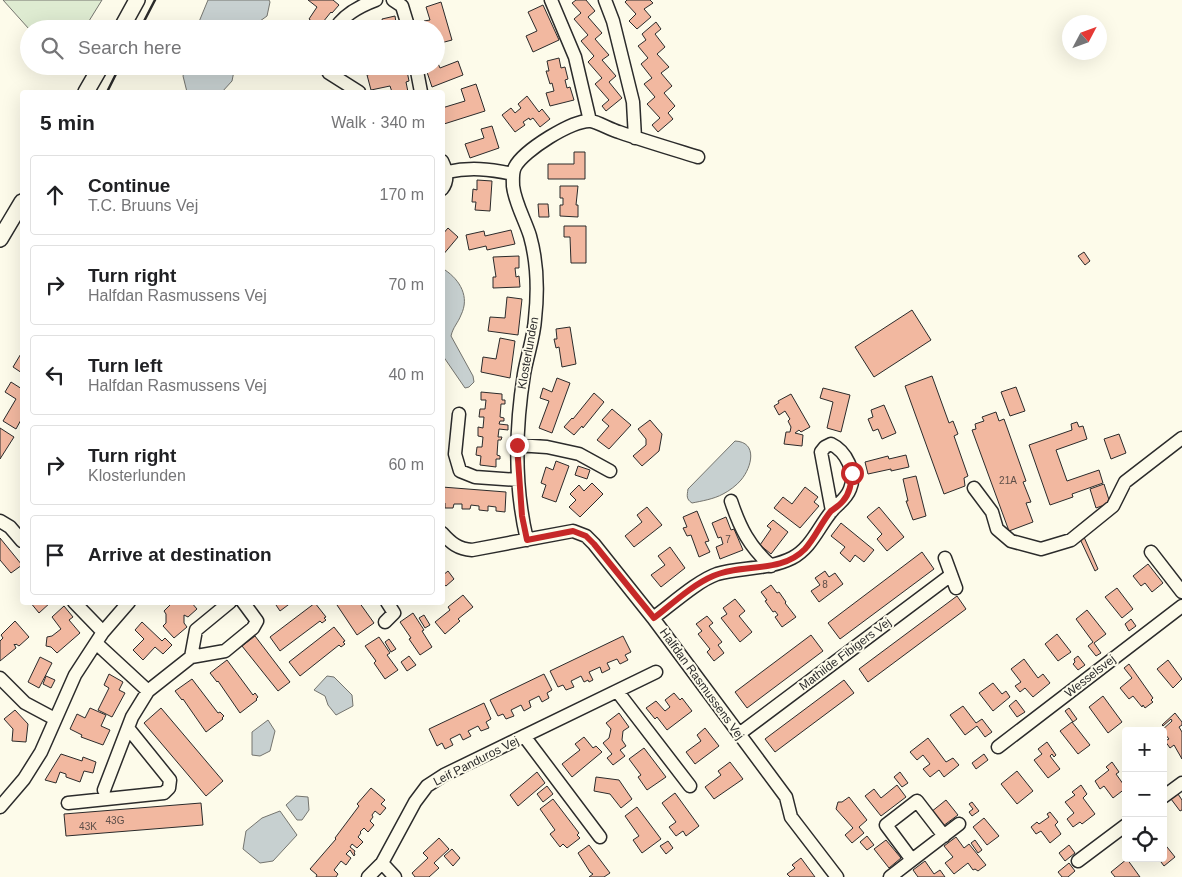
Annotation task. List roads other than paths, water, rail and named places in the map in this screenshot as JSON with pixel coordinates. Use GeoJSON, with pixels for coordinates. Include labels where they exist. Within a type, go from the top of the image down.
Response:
{"type":"FeatureCollection","features":[{"type":"Feature","properties":{"kind":"main road"},"geometry":{"type":"LineString","coordinates":[[126,20],[137,0]]}},
{"type":"Feature","properties":{"kind":"main road"},"geometry":{"type":"LineString","coordinates":[[87,90],[95,75]]}},
{"type":"Feature","properties":{"kind":"main road"},"geometry":{"type":"LineString","coordinates":[[0,239],[20,205]]}},
{"type":"Feature","properties":{"kind":"street"},"geometry":{"type":"LineString","coordinates":[[342,20],[364,4],[376,0]]}},
{"type":"Feature","properties":{"kind":"street"},"geometry":{"type":"LineString","coordinates":[[393,0],[402,6],[406,20]]}},
{"type":"Feature","properties":{"kind":"street"},"geometry":{"type":"LineString","coordinates":[[552,0],[575,57],[590,121]]}},
{"type":"Feature","properties":{"kind":"street"},"geometry":{"type":"LineString","coordinates":[[605,0],[614,21],[633,102],[635,138]]}},
{"type":"Feature","properties":{"kind":"street"},"geometry":{"type":"LineString","coordinates":[[332,75],[356,90]]}},
{"type":"Feature","properties":{"kind":"street"},"geometry":{"type":"LineString","coordinates":[[418,75],[421,90]]}},
{"type":"Feature","properties":{"kind":"street"},"geometry":{"type":"LineString","coordinates":[[445,185],[445,167],[483,169],[513,174],[514,168],[522,156],[538,144],[576,125],[590,121],[635,138],[698,157]]}},
{"type":"Feature","properties":{"kind":"street","name":"Klosterlunden"},"geometry":{"type":"LineString","coordinates":[[513,174],[513,188],[530,238],[536,275],[535,319],[524,374],[517,428],[518,480],[527,540]]}},
{"type":"Feature","properties":{"kind":"street"},"geometry":{"type":"LineString","coordinates":[[460,414],[455,454],[460,472],[475,477],[518,480]]}},
{"type":"Feature","properties":{"kind":"street"},"geometry":{"type":"LineString","coordinates":[[974,488],[992,512],[997,529],[1011,541],[1041,549],[1071,540],[1113,506],[1125,482],[1182,438]]}},
{"type":"Feature","properties":{"kind":"street"},"geometry":{"type":"LineString","coordinates":[[517,445],[564,450],[580,454],[610,471]]}},
{"type":"Feature","properties":{"kind":"street"},"geometry":{"type":"LineString","coordinates":[[731,501],[738,522],[747,539],[758,554],[771,566]]}},
{"type":"Feature","properties":{"kind":"street"},"geometry":{"type":"LineString","coordinates":[[654,618],[714,575],[771,566],[791,559],[804,550],[832,511]]}},
{"type":"Feature","properties":{"kind":"street"},"geometry":{"type":"LineString","coordinates":[[0,520],[10,527],[20,539]]}},
{"type":"Feature","properties":{"kind":"street","name":"Halfdan Rasmussens Vej"},"geometry":{"type":"LineString","coordinates":[[445,536],[450,542],[462,549],[472,550],[573,531],[586,536],[654,618],[786,797],[791,817],[834,876]]}},
{"type":"Feature","properties":{"kind":"street"},"geometry":{"type":"LineString","coordinates":[[1151,552],[1182,592]]}},
{"type":"Feature","properties":{"kind":"street"},"geometry":{"type":"LineString","coordinates":[[945,558],[956,588]]}},
{"type":"Feature","properties":{"kind":"street","name":"Mathilde Fibigers Vej"},"geometry":{"type":"LineString","coordinates":[[739,734],[951,575]]}},
{"type":"Feature","properties":{"kind":"street"},"geometry":{"type":"LineString","coordinates":[[76,605],[99,638],[148,691]]}},
{"type":"Feature","properties":{"kind":"street"},"geometry":{"type":"LineString","coordinates":[[0,807],[28,772],[41,752],[75,675],[99,638],[126,605]]}},
{"type":"Feature","properties":{"kind":"street"},"geometry":{"type":"LineString","coordinates":[[191,657],[196,630],[226,605]]}},
{"type":"Feature","properties":{"kind":"street"},"geometry":{"type":"LineString","coordinates":[[104,790],[132,717],[148,691],[191,657],[225,651],[253,628],[257,621],[245,605]]}},
{"type":"Feature","properties":{"kind":"street"},"geometry":{"type":"LineString","coordinates":[[385,622],[394,613],[389,605]]}},
{"type":"Feature","properties":{"kind":"street","name":"Wesselsvej"},"geometry":{"type":"LineString","coordinates":[[998,747],[1182,606]]}},
{"type":"Feature","properties":{"kind":"street","name":"Leif Panduros Vej"},"geometry":{"type":"LineString","coordinates":[[368,877],[382,863],[415,802],[427,786],[444,775],[656,672]]}},
{"type":"Feature","properties":{"kind":"street"},"geometry":{"type":"LineString","coordinates":[[0,678],[25,703],[55,719]]}},
{"type":"Feature","properties":{"kind":"street"},"geometry":{"type":"LineString","coordinates":[[617,691],[690,786]]}},
{"type":"Feature","properties":{"kind":"street"},"geometry":{"type":"LineString","coordinates":[[68,803],[164,793],[168,788],[170,780],[128,728]]}},
{"type":"Feature","properties":{"kind":"street","name":"Leif Panduros Vej"},"geometry":{"type":"LineString","coordinates":[[524,736],[600,837]]}},
{"type":"Feature","properties":{"kind":"street"},"geometry":{"type":"LineString","coordinates":[[1167,794],[1182,783]]}},
{"type":"Feature","properties":{"kind":"street"},"geometry":{"type":"LineString","coordinates":[[912,860],[886,825],[917,801],[944,836]]}},
{"type":"Feature","properties":{"kind":"street"},"geometry":{"type":"LineString","coordinates":[[890,877],[959,824]]}},
{"type":"Feature","properties":{"kind":"street"},"geometry":{"type":"LineString","coordinates":[[1078,862],[1122,828]]}},
{"type":"Feature","properties":{"kind":"street"},"geometry":{"type":"LineString","coordinates":[[382,863],[395,877]]}}]}
